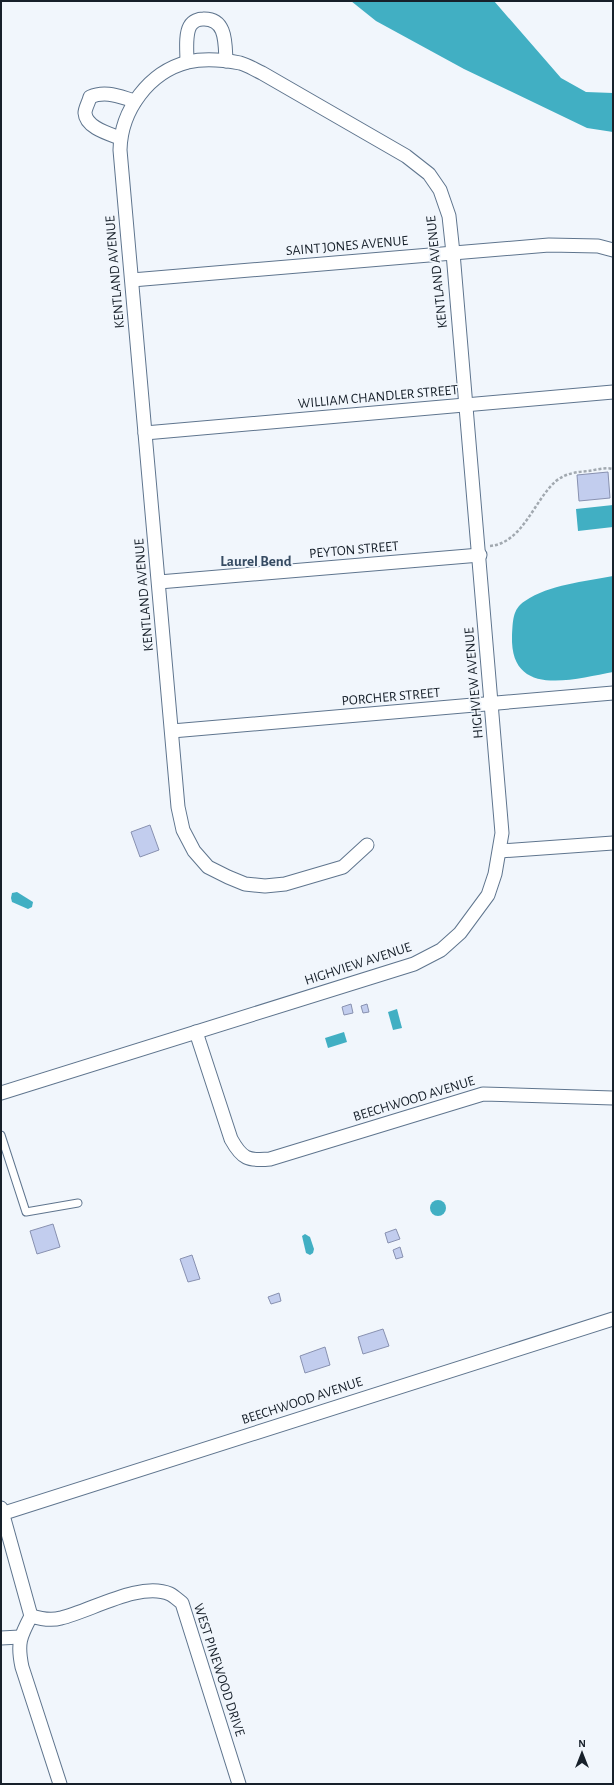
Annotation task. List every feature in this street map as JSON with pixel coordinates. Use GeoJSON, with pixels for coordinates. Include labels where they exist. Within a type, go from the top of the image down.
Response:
{"type":"FeatureCollection","features":[{"type":"Feature","properties":{"kind":"street"},"geometry":{"type":"LineString","coordinates":[[187,62],[188,32],[191,24],[199,19],[210,18],[219,23],[224,33],[226,61]]}},
{"type":"Feature","properties":{"kind":"street","name":"KENTLAND AVENUE"},"geometry":{"type":"LineString","coordinates":[[367,845],[343,866],[285,884],[265,886],[245,884],[228,878],[208,866],[194,851],[183,830],[178,807],[120,150],[120,138],[127,114],[142,91],[160,75],[187,62],[215,60],[242,64],[262,73],[406,156],[428,174],[440,190],[449,216],[466,405],[485,551]]}},
{"type":"Feature","properties":{"kind":"street"},"geometry":{"type":"LineString","coordinates":[[120,138],[97,128],[88,120],[85,112],[90,97],[98,94],[110,94],[136,101]]}},
{"type":"Feature","properties":{"kind":"street","name":"SAINT JONES AVENUE"},"geometry":{"type":"LineString","coordinates":[[132,280],[549,245],[598,246],[613,250]]}},
{"type":"Feature","properties":{"kind":"street","name":"WILLIAM CHANDLER STREET"},"geometry":{"type":"LineString","coordinates":[[145,433],[613,392]]}},
{"type":"Feature","properties":{"kind":"street","name":"PEYTON STREET"},"geometry":{"type":"LineString","coordinates":[[158,582],[485,551]]}},
{"type":"Feature","properties":{"kind":"street","name":"HIGHVIEW AVENUE"},"geometry":{"type":"LineString","coordinates":[[1,1094],[414,964],[441,950],[460,933],[488,895],[495,874],[502,833],[492,704],[485,551]]}},
{"type":"Feature","properties":{"kind":"street","name":"PORCHER STREET"},"geometry":{"type":"LineString","coordinates":[[172,731],[613,693]]}},
{"type":"Feature","properties":{"kind":"street"},"geometry":{"type":"LineString","coordinates":[[500,851],[613,843]]}},
{"type":"Feature","properties":{"kind":"street","name":"BEECHWOOD AVENUE"},"geometry":{"type":"LineString","coordinates":[[196,1032],[231,1139],[238,1152],[252,1160],[270,1159],[483,1094],[613,1098]]}},
{"type":"Feature","properties":{"kind":"street","name":"BEECHWOOD AVENUE"},"geometry":{"type":"LineString","coordinates":[[2,1512],[613,1319]]}},
{"type":"Feature","properties":{"kind":"street"},"geometry":{"type":"LineString","coordinates":[[2,1512],[31,1616],[20,1637],[18,1650],[22,1667],[60,1784]]}},
{"type":"Feature","properties":{"kind":"street","name":"WEST PINEWOOD DRIVE"},"geometry":{"type":"LineString","coordinates":[[31,1616],[43,1619],[60,1619],[131,1594],[151,1590],[163,1591],[172,1594],[182,1603],[239,1784]]}},
{"type":"Feature","properties":{"kind":"street"},"geometry":{"type":"LineString","coordinates":[[1,1638],[20,1637]]}},
{"type":"Feature","properties":{"kind":"lane"},"geometry":{"type":"LineString","coordinates":[[1,1136],[26,1212],[78,1203]]}},
{"type":"Feature","properties":{"kind":"path"},"geometry":{"type":"LineString","coordinates":[[485,551],[506,543],[515,534],[551,486],[563,476],[570,473],[613,469]]}},
{"type":"Feature","properties":{"kind":"water"},"geometry":{"type":"Polygon","coordinates":[[[351,1],[494,1],[561,78],[586,92],[613,93],[613,132],[587,128],[464,69],[376,21],[351,1]]]}},
{"type":"Feature","properties":{"kind":"water"},"geometry":{"type":"Polygon","coordinates":[[[613,505],[613,527],[578,531],[576,509],[613,505]]]}},
{"type":"Feature","properties":{"kind":"water"},"geometry":{"type":"Polygon","coordinates":[[[613,576],[613,672],[580,678],[547,680],[533,677],[521,669],[514,656],[512,636],[515,612],[521,604],[535,595],[556,587],[613,576]]]}},
{"type":"Feature","properties":{"kind":"water"},"geometry":{"type":"Polygon","coordinates":[[[17,892],[33,902],[32,907],[28,909],[12,902],[12,893],[17,892]]]}},
{"type":"Feature","properties":{"kind":"water"},"geometry":{"type":"Polygon","coordinates":[[[397,1009],[402,1028],[393,1030],[388,1012],[397,1009]]]}},
{"type":"Feature","properties":{"kind":"water"},"geometry":{"type":"Polygon","coordinates":[[[344,1032],[347,1042],[328,1048],[325,1038],[344,1032]]]}},
{"type":"Feature","properties":{"kind":"water"},"geometry":{"type":"Polygon","coordinates":[[[438,1200],[445,1205],[446,1208],[441,1215],[438,1216],[431,1211],[430,1208],[435,1201],[438,1200]]]}},
{"type":"Feature","properties":{"kind":"water"},"geometry":{"type":"Polygon","coordinates":[[[305,1234],[310,1237],[314,1249],[313,1253],[310,1255],[306,1253],[302,1236],[305,1234]]]}},
{"type":"Feature","properties":{"kind":"building"},"geometry":{"type":"Polygon","coordinates":[[[608,472],[610,498],[579,501],[577,475],[608,472]]]}},
{"type":"Feature","properties":{"kind":"building"},"geometry":{"type":"Polygon","coordinates":[[[150,825],[159,850],[140,857],[131,832],[150,825]]]}},
{"type":"Feature","properties":{"kind":"building"},"geometry":{"type":"Polygon","coordinates":[[[351,1004],[353,1013],[344,1015],[342,1007],[351,1004]]]}},
{"type":"Feature","properties":{"kind":"building"},"geometry":{"type":"Polygon","coordinates":[[[367,1004],[369,1012],[363,1013],[361,1006],[367,1004]]]}},
{"type":"Feature","properties":{"kind":"building"},"geometry":{"type":"Polygon","coordinates":[[[53,1224],[60,1247],[37,1254],[30,1231],[53,1224]]]}},
{"type":"Feature","properties":{"kind":"building"},"geometry":{"type":"Polygon","coordinates":[[[396,1229],[400,1239],[388,1243],[385,1233],[396,1229]]]}},
{"type":"Feature","properties":{"kind":"building"},"geometry":{"type":"Polygon","coordinates":[[[400,1247],[403,1257],[396,1259],[393,1250],[400,1247]]]}},
{"type":"Feature","properties":{"kind":"building"},"geometry":{"type":"Polygon","coordinates":[[[192,1255],[200,1279],[188,1282],[180,1259],[192,1255]]]}},
{"type":"Feature","properties":{"kind":"building"},"geometry":{"type":"Polygon","coordinates":[[[279,1293],[281,1301],[271,1304],[268,1297],[279,1293]]]}},
{"type":"Feature","properties":{"kind":"building"},"geometry":{"type":"Polygon","coordinates":[[[383,1329],[389,1346],[363,1354],[358,1337],[383,1329]]]}},
{"type":"Feature","properties":{"kind":"building"},"geometry":{"type":"Polygon","coordinates":[[[325,1347],[330,1365],[305,1373],[300,1356],[325,1347]]]}},
{"type":"Feature","properties":{"kind":"district","name":"Laurel Bend"},"geometry":{"type":"Point","coordinates":[256,561]}}]}
